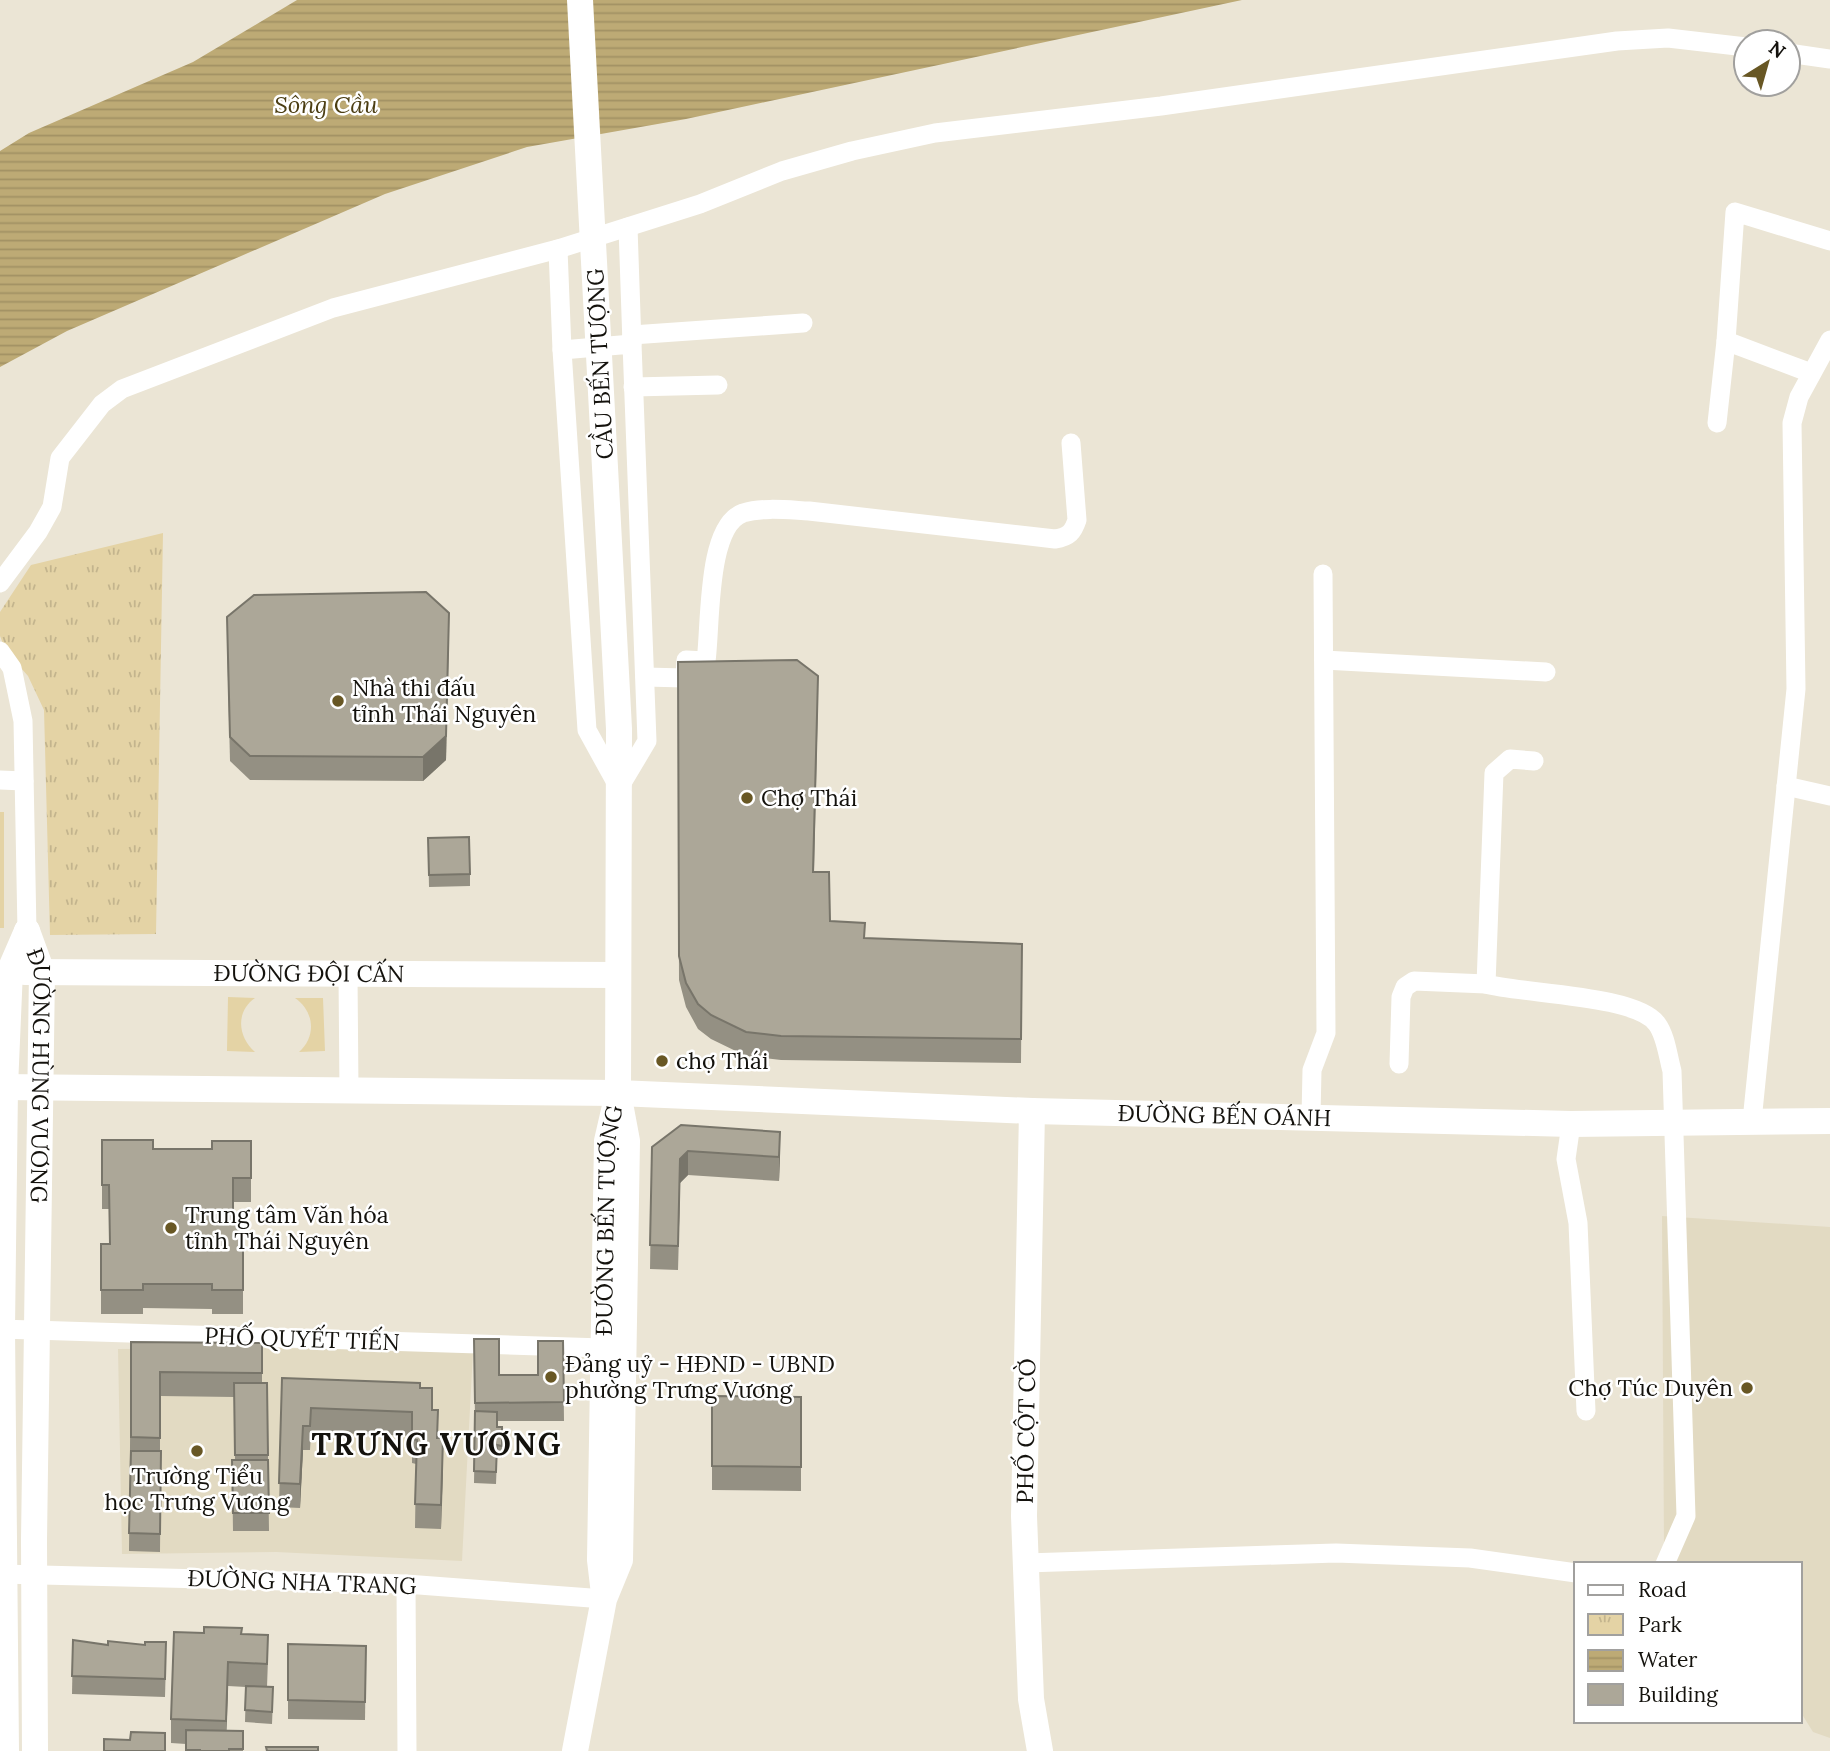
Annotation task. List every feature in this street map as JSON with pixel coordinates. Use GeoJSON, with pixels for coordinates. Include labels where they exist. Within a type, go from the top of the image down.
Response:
{"type":"FeatureCollection","features":[{"type":"Feature","properties":{"kind":"street","name":"CẦU BẾN TƯỢNG"},"geometry":{"type":"LineString","coordinates":[[580,0],[619,729]]}},
{"type":"Feature","properties":{"kind":"street"},"geometry":{"type":"LineString","coordinates":[[0,583],[38,533],[52,507],[60,458],[102,404],[122,389],[333,308],[558,249],[700,204],[782,171],[852,151],[935,133],[1261,93],[1617,41],[1668,38],[1732,45]]}},
{"type":"Feature","properties":{"kind":"street"},"geometry":{"type":"LineString","coordinates":[[1802,55],[1830,59]]}},
{"type":"Feature","properties":{"kind":"street"},"geometry":{"type":"LineString","coordinates":[[1717,423],[1735,212],[1830,242]]}},
{"type":"Feature","properties":{"kind":"street"},"geometry":{"type":"LineString","coordinates":[[619,788],[647,741],[628,227]]}},
{"type":"Feature","properties":{"kind":"street"},"geometry":{"type":"LineString","coordinates":[[558,249],[587,730],[619,788]]}},
{"type":"Feature","properties":{"kind":"street"},"geometry":{"type":"LineString","coordinates":[[562,350],[632,340],[803,323]]}},
{"type":"Feature","properties":{"kind":"street"},"geometry":{"type":"LineString","coordinates":[[1752,1121],[1796,689],[1792,423],[1799,397],[1830,340]]}},
{"type":"Feature","properties":{"kind":"street"},"geometry":{"type":"LineString","coordinates":[[1726,341],[1811,373]]}},
{"type":"Feature","properties":{"kind":"street"},"geometry":{"type":"LineString","coordinates":[[634,387],[718,385]]}},
{"type":"Feature","properties":{"kind":"street"},"geometry":{"type":"LineString","coordinates":[[645,677],[685,678],[686,660],[706,661],[713,570],[719,540],[728,524],[742,513],[771,509],[809,511],[1055,539],[1066,537],[1073,531],[1077,520],[1071,443]]}},
{"type":"Feature","properties":{"kind":"street"},"geometry":{"type":"LineString","coordinates":[[1311,1117],[1313,1063],[1326,1033],[1323,574]]}},
{"type":"Feature","properties":{"kind":"street"},"geometry":{"type":"LineString","coordinates":[[0,651],[12,668],[23,721],[27,932]]}},
{"type":"Feature","properties":{"kind":"street"},"geometry":{"type":"LineString","coordinates":[[1324,660],[1546,672]]}},
{"type":"Feature","properties":{"kind":"street","name":"ĐƯỜNG BẾN TƯỢNG"},"geometry":{"type":"LineString","coordinates":[[575,1751],[604,1599],[620,1560],[627,1141],[618,1093],[619,729]]}},
{"type":"Feature","properties":{"kind":"street"},"geometry":{"type":"LineString","coordinates":[[1486,984],[1494,773],[1510,759],[1535,761]]}},
{"type":"Feature","properties":{"kind":"street"},"geometry":{"type":"LineString","coordinates":[[0,780],[24,781]]}},
{"type":"Feature","properties":{"kind":"street"},"geometry":{"type":"LineString","coordinates":[[1786,786],[1830,796]]}},
{"type":"Feature","properties":{"kind":"street","name":"ĐƯỜNG HÙNG VƯƠNG"},"geometry":{"type":"LineString","coordinates":[[6,1751],[1,1329],[5,970],[27,932]]}},
{"type":"Feature","properties":{"kind":"street","name":"ĐƯỜNG HÙNG VƯƠNG"},"geometry":{"type":"LineString","coordinates":[[27,932],[42,972],[36,1331],[35,1751]]}},
{"type":"Feature","properties":{"kind":"street","name":"ĐƯỜNG ĐỘI CẤN"},"geometry":{"type":"LineString","coordinates":[[5,970],[348,975],[618,975]]}},
{"type":"Feature","properties":{"kind":"street"},"geometry":{"type":"LineString","coordinates":[[348,975],[349,1091]]}},
{"type":"Feature","properties":{"kind":"street"},"geometry":{"type":"LineString","coordinates":[[1399,1064],[1401,997],[1405,987],[1414,981],[1486,984],[1610,1003],[1651,1018],[1658,1025],[1672,1071],[1686,1516],[1666,1562]]}},
{"type":"Feature","properties":{"kind":"street"},"geometry":{"type":"LineString","coordinates":[[2,1087],[42,1085],[618,1093]]}},
{"type":"Feature","properties":{"kind":"street","name":"ĐƯỜNG BẾN TƯỢNG"},"geometry":{"type":"LineString","coordinates":[[604,1599],[600,1560],[607,1141],[618,1093]]}},
{"type":"Feature","properties":{"kind":"street","name":"ĐƯỜNG BẾN OÁNH"},"geometry":{"type":"LineString","coordinates":[[618,1093],[1032,1111],[1571,1125],[1672,1121],[1830,1121]]}},
{"type":"Feature","properties":{"kind":"street","name":"PHỐ CỘT CỜ"},"geometry":{"type":"LineString","coordinates":[[1032,1111],[1024,1503],[1031,1699],[1040,1751]]}},
{"type":"Feature","properties":{"kind":"street"},"geometry":{"type":"LineString","coordinates":[[1571,1125],[1566,1159],[1578,1223],[1586,1411]]}},
{"type":"Feature","properties":{"kind":"street","name":"PHỐ QUYẾT TIẾN"},"geometry":{"type":"LineString","coordinates":[[1,1329],[603,1348]]}},
{"type":"Feature","properties":{"kind":"street"},"geometry":{"type":"LineString","coordinates":[[1026,1563],[1336,1552],[1470,1558],[1574,1573]]}},
{"type":"Feature","properties":{"kind":"street","name":"ĐƯỜNG NHA TRANG"},"geometry":{"type":"LineString","coordinates":[[2,1574],[406,1584],[604,1599]]}},
{"type":"Feature","properties":{"kind":"street"},"geometry":{"type":"LineString","coordinates":[[406,1584],[407,1751]]}},
{"type":"Feature","properties":{"kind":"shaded area","name":"Chợ Túc Duyên"},"geometry":{"type":"Polygon","coordinates":[[[1662,1216],[1830,1227],[1830,1738],[1813,1732],[1802,1714],[1802,1562],[1677,1562],[1664,1549],[1662,1216]]]}},
{"type":"Feature","properties":{"kind":"shaded area"},"geometry":{"type":"Polygon","coordinates":[[[118,1349],[473,1351],[462,1561],[276,1552],[122,1554],[118,1349]]]}},
{"type":"Feature","properties":{"kind":"green space"},"geometry":{"type":"Polygon","coordinates":[[[163,533],[156,934],[50,935],[44,710],[28,676],[6,651],[0,636],[0,612],[31,565],[163,533]]]}},
{"type":"Feature","properties":{"kind":"green space"},"geometry":{"type":"Polygon","coordinates":[[[0,812],[4,812],[4,928],[0,928],[0,812]]]}},
{"type":"Feature","properties":{"kind":"green space"},"geometry":{"type":"Polygon","coordinates":[[[228,997],[255,998],[244,1010],[241,1025],[245,1039],[255,1052],[227,1051],[228,997]]]}},
{"type":"Feature","properties":{"kind":"green space"},"geometry":{"type":"Polygon","coordinates":[[[295,998],[323,998],[325,1051],[299,1052],[309,1039],[311,1024],[306,1010],[295,998]]]}},
{"type":"Feature","properties":{"kind":"water","name":"Sông Cầu"},"geometry":{"type":"Polygon","coordinates":[[[297,0],[1242,0],[686,119],[527,147],[385,194],[67,331],[0,367],[0,151],[29,133],[193,62],[297,0]]]}},
{"type":"Feature","properties":{"kind":"building","name":"Nhà thi đấu tỉnh Thái Nguyên"},"geometry":{"type":"Polygon","coordinates":[[[426,592],[449,613],[446,736],[423,757],[250,756],[230,737],[227,617],[254,595],[426,592]]]}},
{"type":"Feature","properties":{"kind":"building","name":"Chợ Thái"},"geometry":{"type":"Polygon","coordinates":[[[797,660],[818,676],[813,872],[829,872],[830,921],[865,923],[864,938],[1022,944],[1021,1039],[781,1036],[746,1032],[711,1015],[698,1004],[686,983],[679,956],[678,662],[797,660]]]}},
{"type":"Feature","properties":{"kind":"building"},"geometry":{"type":"Polygon","coordinates":[[[469,837],[470,874],[429,875],[428,838],[469,837]]]}},
{"type":"Feature","properties":{"kind":"building"},"geometry":{"type":"Polygon","coordinates":[[[681,1125],[780,1132],[779,1157],[688,1151],[680,1159],[678,1246],[650,1245],[652,1147],[681,1125]]]}},
{"type":"Feature","properties":{"kind":"building","name":"Trung tâm Văn hóa tỉnh Thái Nguyên"},"geometry":{"type":"Polygon","coordinates":[[[102,1140],[153,1140],[153,1149],[212,1149],[212,1141],[251,1141],[251,1178],[233,1178],[233,1223],[243,1223],[243,1290],[212,1290],[212,1284],[143,1284],[143,1290],[101,1290],[101,1244],[110,1244],[109,1185],[102,1185],[102,1140]]]}},
{"type":"Feature","properties":{"kind":"building"},"geometry":{"type":"Polygon","coordinates":[[[474,1339],[499,1339],[499,1375],[538,1375],[538,1341],[563,1341],[564,1402],[475,1403],[474,1339]]]}},
{"type":"Feature","properties":{"kind":"building"},"geometry":{"type":"Polygon","coordinates":[[[131,1342],[262,1343],[262,1373],[160,1372],[160,1438],[131,1437],[131,1342]]]}},
{"type":"Feature","properties":{"kind":"building"},"geometry":{"type":"Polygon","coordinates":[[[282,1378],[420,1383],[420,1388],[432,1388],[432,1410],[438,1410],[437,1438],[443,1438],[441,1505],[415,1504],[417,1440],[412,1439],[412,1412],[311,1408],[310,1426],[303,1426],[300,1484],[279,1483],[282,1378]]]}},
{"type":"Feature","properties":{"kind":"building"},"geometry":{"type":"Polygon","coordinates":[[[234,1383],[267,1383],[268,1455],[235,1455],[234,1383]]]}},
{"type":"Feature","properties":{"kind":"building"},"geometry":{"type":"Polygon","coordinates":[[[712,1396],[801,1397],[801,1467],[712,1466],[712,1396]]]}},
{"type":"Feature","properties":{"kind":"building"},"geometry":{"type":"Polygon","coordinates":[[[475,1411],[497,1412],[497,1427],[502,1427],[502,1446],[497,1445],[496,1472],[474,1471],[475,1411]]]}},
{"type":"Feature","properties":{"kind":"building"},"geometry":{"type":"Polygon","coordinates":[[[131,1451],[161,1451],[160,1534],[129,1533],[131,1451]]]}},
{"type":"Feature","properties":{"kind":"building"},"geometry":{"type":"Polygon","coordinates":[[[232,1460],[268,1460],[269,1513],[233,1513],[232,1460]]]}},
{"type":"Feature","properties":{"kind":"building"},"geometry":{"type":"Polygon","coordinates":[[[204,1627],[242,1628],[241,1634],[268,1635],[267,1664],[228,1662],[226,1721],[171,1719],[174,1632],[204,1633],[204,1627]]]}},
{"type":"Feature","properties":{"kind":"building"},"geometry":{"type":"Polygon","coordinates":[[[73,1640],[108,1645],[108,1641],[145,1645],[145,1642],[166,1642],[165,1679],[72,1676],[73,1640]]]}},
{"type":"Feature","properties":{"kind":"building"},"geometry":{"type":"Polygon","coordinates":[[[288,1644],[366,1646],[365,1702],[288,1700],[288,1644]]]}},
{"type":"Feature","properties":{"kind":"building"},"geometry":{"type":"Polygon","coordinates":[[[246,1686],[273,1687],[272,1712],[245,1710],[246,1686]]]}},
{"type":"Feature","properties":{"kind":"building"},"geometry":{"type":"Polygon","coordinates":[[[186,1730],[243,1731],[243,1749],[186,1750],[186,1730]]]}},
{"type":"Feature","properties":{"kind":"building"},"geometry":{"type":"Polygon","coordinates":[[[131,1732],[165,1733],[165,1751],[104,1751],[104,1739],[130,1740],[131,1732]]]}},
{"type":"Feature","properties":{"kind":"building"},"geometry":{"type":"Polygon","coordinates":[[[266,1747],[318,1747],[318,1751],[267,1751],[266,1747]]]}},
{"type":"Feature","properties":{"kind":"place","name":"Nhà thi đấu tỉnh Thái Nguyên"},"geometry":{"type":"Point","coordinates":[338,701]}},
{"type":"Feature","properties":{"kind":"place","name":"Chợ Thái"},"geometry":{"type":"Point","coordinates":[747,798]}},
{"type":"Feature","properties":{"kind":"place","name":"chợ Thái"},"geometry":{"type":"Point","coordinates":[662,1061]}},
{"type":"Feature","properties":{"kind":"place","name":"Trung tâm Văn hóa tỉnh Thái Nguyên"},"geometry":{"type":"Point","coordinates":[171,1228]}},
{"type":"Feature","properties":{"kind":"place","name":"Đảng uỷ - HĐND - UBND phường Trưng Vương"},"geometry":{"type":"Point","coordinates":[551,1377]}},
{"type":"Feature","properties":{"kind":"place","name":"Chợ Túc Duyên"},"geometry":{"type":"Point","coordinates":[1747,1388]}},
{"type":"Feature","properties":{"kind":"place","name":"Trường Tiểu học Trưng Vương"},"geometry":{"type":"Point","coordinates":[197,1451]}},
{"type":"Feature","properties":{"kind":"district","name":"TRƯNG VƯƠNG"},"geometry":{"type":"Point","coordinates":[437,1445]}}]}
